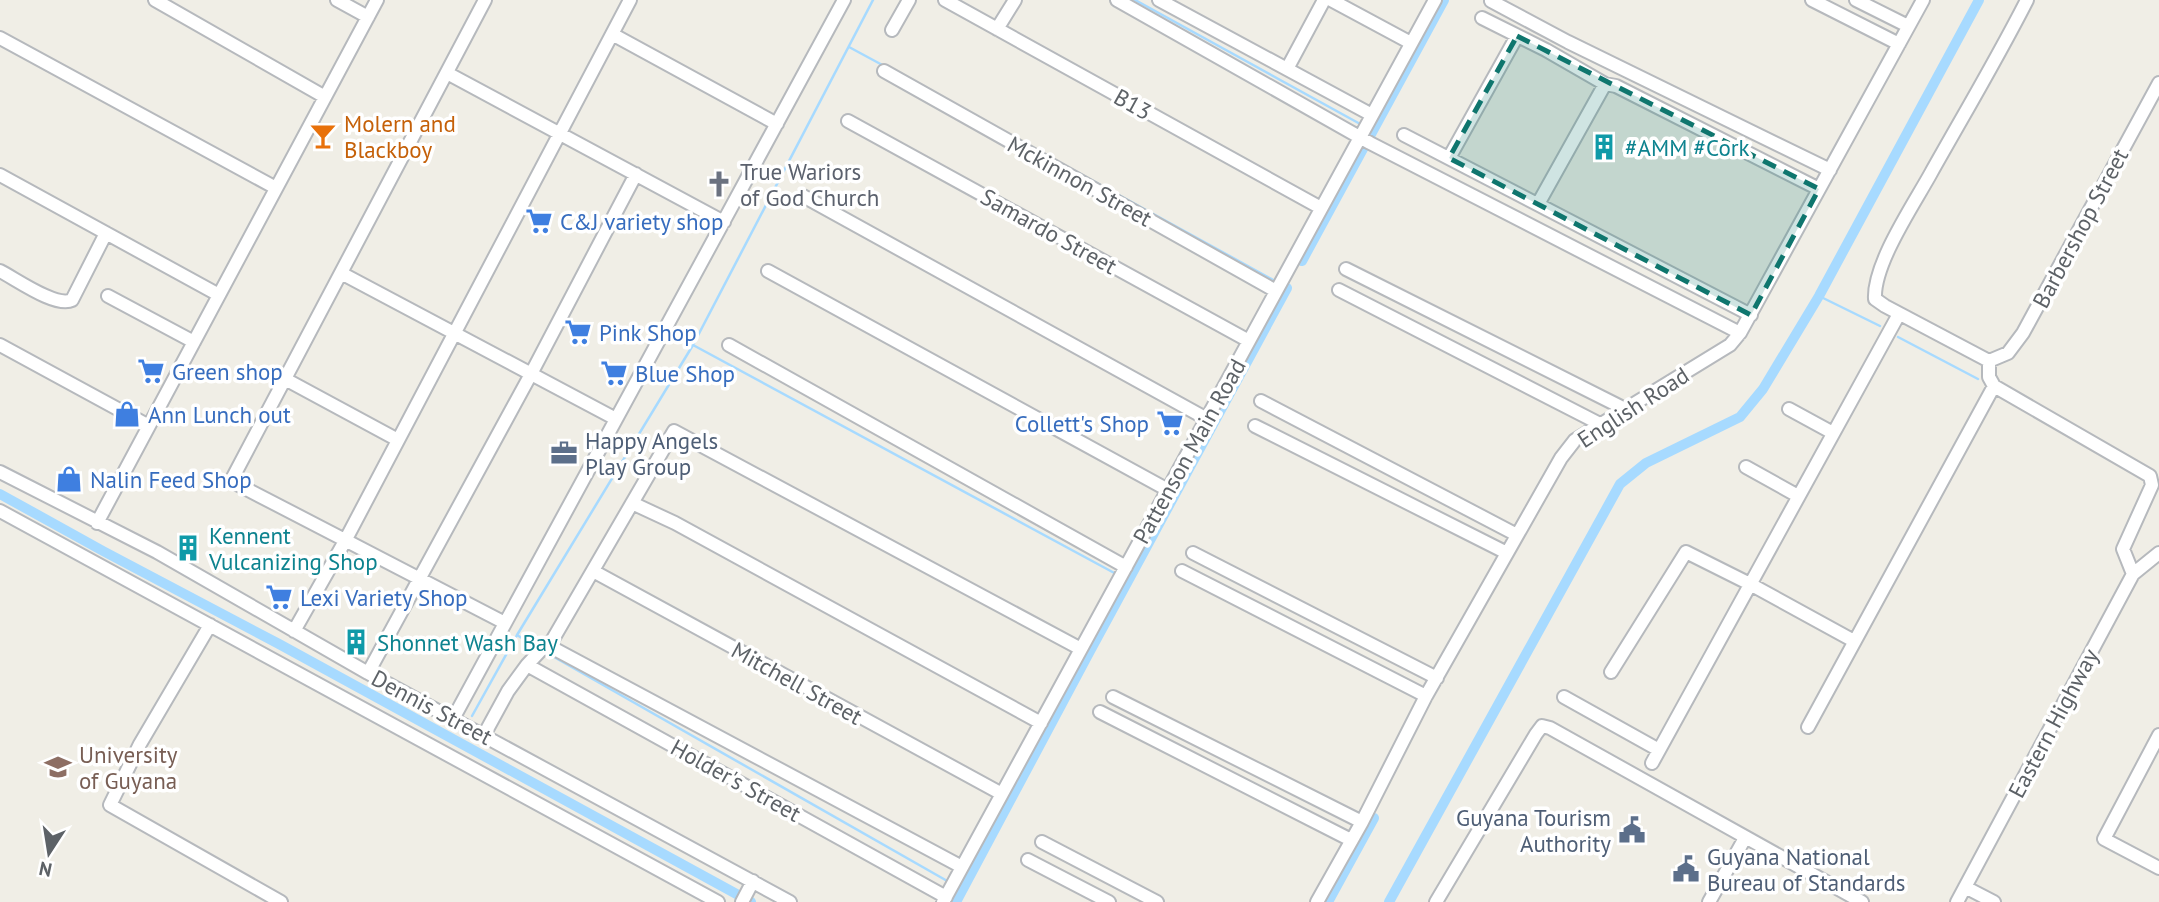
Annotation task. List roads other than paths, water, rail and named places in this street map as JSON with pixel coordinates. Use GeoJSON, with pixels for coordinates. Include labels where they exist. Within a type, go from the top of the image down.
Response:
{"type":"FeatureCollection","features":[{"type":"Feature","properties":{"kind":"street"},"geometry":{"type":"LineString","coordinates":[[155,0],[325,97]]}},
{"type":"Feature","properties":{"kind":"street"},"geometry":{"type":"LineString","coordinates":[[337,0],[368,17]]}},
{"type":"Feature","properties":{"kind":"street"},"geometry":{"type":"LineString","coordinates":[[97,523],[377,0]]}},
{"type":"Feature","properties":{"kind":"street"},"geometry":{"type":"LineString","coordinates":[[485,0],[231,481],[505,623]]}},
{"type":"Feature","properties":{"kind":"street"},"geometry":{"type":"LineString","coordinates":[[294,631],[345,541],[630,0]]}},
{"type":"Feature","properties":{"kind":"street"},"geometry":{"type":"LineString","coordinates":[[453,719],[844,0]]}},
{"type":"Feature","properties":{"kind":"street"},"geometry":{"type":"LineString","coordinates":[[892,30],[909,0]]}},
{"type":"Feature","properties":{"kind":"street","name":"B13"},"geometry":{"type":"LineString","coordinates":[[945,0],[1321,208]]}},
{"type":"Feature","properties":{"kind":"street"},"geometry":{"type":"LineString","coordinates":[[997,29],[1015,0]]}},
{"type":"Feature","properties":{"kind":"street"},"geometry":{"type":"LineString","coordinates":[[1117,0],[1363,138],[1740,333]]}},
{"type":"Feature","properties":{"kind":"street"},"geometry":{"type":"LineString","coordinates":[[1159,0],[1371,118]]}},
{"type":"Feature","properties":{"kind":"street"},"geometry":{"type":"LineString","coordinates":[[1287,69],[1324,0]]}},
{"type":"Feature","properties":{"kind":"street"},"geometry":{"type":"LineString","coordinates":[[1331,0],[1411,43]]}},
{"type":"Feature","properties":{"kind":"street","name":"Pattenson Main Road"},"geometry":{"type":"LineString","coordinates":[[946,897],[1321,208],[1363,138],[1371,118],[1435,0]]}},
{"type":"Feature","properties":{"kind":"street"},"geometry":{"type":"LineString","coordinates":[[1812,0],[1899,44]]}},
{"type":"Feature","properties":{"kind":"street"},"geometry":{"type":"LineString","coordinates":[[1856,0],[1908,26]]}},
{"type":"Feature","properties":{"kind":"street","name":"English Road"},"geometry":{"type":"LineString","coordinates":[[1317,902],[1426,696],[1561,458],[1576,440],[1730,345],[1740,333],[1923,0]]}},
{"type":"Feature","properties":{"kind":"street"},"geometry":{"type":"LineString","coordinates":[[2027,0],[1881,268],[1874,291],[1875,299],[1989,360],[1989,377],[1994,386],[2150,476],[2152,485],[2123,549],[2133,574]]}},
{"type":"Feature","properties":{"kind":"street"},"geometry":{"type":"LineString","coordinates":[[1491,1],[1568,42],[1830,170]]}},
{"type":"Feature","properties":{"kind":"street"},"geometry":{"type":"LineString","coordinates":[[1482,18],[1605,84],[1616,86],[1819,189]]}},
{"type":"Feature","properties":{"kind":"street"},"geometry":{"type":"LineString","coordinates":[[612,34],[777,124]]}},
{"type":"Feature","properties":{"kind":"street"},"geometry":{"type":"LineString","coordinates":[[1449,159],[1517,36]]}},
{"type":"Feature","properties":{"kind":"street"},"geometry":{"type":"LineString","coordinates":[[0,38],[276,188]]}},
{"type":"Feature","properties":{"kind":"street","name":"Mckinnon Street"},"geometry":{"type":"LineString","coordinates":[[884,71],[1276,291]]}},
{"type":"Feature","properties":{"kind":"street"},"geometry":{"type":"LineString","coordinates":[[447,73],[724,222]]}},
{"type":"Feature","properties":{"kind":"street","name":"Barbershop Street"},"geometry":{"type":"LineString","coordinates":[[1989,360],[2008,353],[2023,333],[2159,83]]}},
{"type":"Feature","properties":{"kind":"street"},"geometry":{"type":"LineString","coordinates":[[1538,204],[1605,84]]}},
{"type":"Feature","properties":{"kind":"street","name":"Samardo Street"},"geometry":{"type":"LineString","coordinates":[[848,121],[1249,341]]}},
{"type":"Feature","properties":{"kind":"street"},"geometry":{"type":"LineString","coordinates":[[1404,135],[1751,314]]}},
{"type":"Feature","properties":{"kind":"street"},"geometry":{"type":"LineString","coordinates":[[368,673],[531,374],[636,174]]}},
{"type":"Feature","properties":{"kind":"street"},"geometry":{"type":"LineString","coordinates":[[0,175],[219,295]]}},
{"type":"Feature","properties":{"kind":"street"},"geometry":{"type":"LineString","coordinates":[[803,196],[1207,419]]}},
{"type":"Feature","properties":{"kind":"street"},"geometry":{"type":"LineString","coordinates":[[0,271],[55,301],[66,303],[72,300],[106,233]]}},
{"type":"Feature","properties":{"kind":"street"},"geometry":{"type":"LineString","coordinates":[[1346,269],[1625,408]]}},
{"type":"Feature","properties":{"kind":"street"},"geometry":{"type":"LineString","coordinates":[[768,271],[1168,490]]}},
{"type":"Feature","properties":{"kind":"street"},"geometry":{"type":"LineString","coordinates":[[341,273],[616,419]]}},
{"type":"Feature","properties":{"kind":"street"},"geometry":{"type":"LineString","coordinates":[[1339,290],[1600,424]]}},
{"type":"Feature","properties":{"kind":"street"},"geometry":{"type":"LineString","coordinates":[[108,296],[194,342]]}},
{"type":"Feature","properties":{"kind":"street"},"geometry":{"type":"LineString","coordinates":[[1652,763],[1899,314]]}},
{"type":"Feature","properties":{"kind":"street"},"geometry":{"type":"LineString","coordinates":[[0,345],[149,426]]}},
{"type":"Feature","properties":{"kind":"street"},"geometry":{"type":"LineString","coordinates":[[729,345],[1126,566]]}},
{"type":"Feature","properties":{"kind":"street"},"geometry":{"type":"LineString","coordinates":[[285,379],[398,440]]}},
{"type":"Feature","properties":{"kind":"street"},"geometry":{"type":"LineString","coordinates":[[1808,727],[1994,386]]}},
{"type":"Feature","properties":{"kind":"street"},"geometry":{"type":"LineString","coordinates":[[1261,401],[1517,535]]}},
{"type":"Feature","properties":{"kind":"street"},"geometry":{"type":"LineString","coordinates":[[1789,409],[1833,433]]}},
{"type":"Feature","properties":{"kind":"street"},"geometry":{"type":"LineString","coordinates":[[1255,426],[1507,553]]}},
{"type":"Feature","properties":{"kind":"street"},"geometry":{"type":"LineString","coordinates":[[484,735],[526,665],[549,646],[674,431],[1081,649]]}},
{"type":"Feature","properties":{"kind":"street"},"geometry":{"type":"LineString","coordinates":[[1746,467],[1798,496]]}},
{"type":"Feature","properties":{"kind":"street","name":"Dennis Street"},"geometry":{"type":"LineString","coordinates":[[0,472],[157,552],[368,673],[790,902]]}},
{"type":"Feature","properties":{"kind":"street"},"geometry":{"type":"LineString","coordinates":[[632,503],[675,523],[1041,723]]}},
{"type":"Feature","properties":{"kind":"street"},"geometry":{"type":"LineString","coordinates":[[0,511],[718,902]]}},
{"type":"Feature","properties":{"kind":"street"},"geometry":{"type":"LineString","coordinates":[[1611,671],[1686,552],[1854,641]]}},
{"type":"Feature","properties":{"kind":"street"},"geometry":{"type":"LineString","coordinates":[[1194,553],[1437,678]]}},
{"type":"Feature","properties":{"kind":"street","name":"Eastern Highway"},"geometry":{"type":"LineString","coordinates":[[1957,902],[2133,574],[2159,553]]}},
{"type":"Feature","properties":{"kind":"street","name":"Mitchell Street"},"geometry":{"type":"LineString","coordinates":[[593,571],[1002,794]]}},
{"type":"Feature","properties":{"kind":"street"},"geometry":{"type":"LineString","coordinates":[[1182,571],[1426,696]]}},
{"type":"Feature","properties":{"kind":"street"},"geometry":{"type":"LineString","coordinates":[[210,625],[140,744],[110,805],[281,902]]}},
{"type":"Feature","properties":{"kind":"street","name":"Holder's Street"},"geometry":{"type":"LineString","coordinates":[[549,646],[959,872]]}},
{"type":"Feature","properties":{"kind":"street","name":"Holder's Street"},"geometry":{"type":"LineString","coordinates":[[526,665],[946,897]]}},
{"type":"Feature","properties":{"kind":"street"},"geometry":{"type":"LineString","coordinates":[[1114,697],[1362,821]]}},
{"type":"Feature","properties":{"kind":"street"},"geometry":{"type":"LineString","coordinates":[[1564,697],[1659,750]]}},
{"type":"Feature","properties":{"kind":"street"},"geometry":{"type":"LineString","coordinates":[[1100,712],[1351,840]]}},
{"type":"Feature","properties":{"kind":"street"},"geometry":{"type":"LineString","coordinates":[[1436,902],[1542,726],[1550,728],[1862,902]]}},
{"type":"Feature","properties":{"kind":"street"},"geometry":{"type":"LineString","coordinates":[[2159,735],[2104,839],[2159,868]]}},
{"type":"Feature","properties":{"kind":"street"},"geometry":{"type":"LineString","coordinates":[[1709,902],[1745,838]]}},
{"type":"Feature","properties":{"kind":"street"},"geometry":{"type":"LineString","coordinates":[[1042,842],[1157,902]]}},
{"type":"Feature","properties":{"kind":"street"},"geometry":{"type":"LineString","coordinates":[[1028,860],[1109,902]]}},
{"type":"Feature","properties":{"kind":"street"},"geometry":{"type":"LineString","coordinates":[[742,902],[753,881]]}},
{"type":"Feature","properties":{"kind":"street"},"geometry":{"type":"LineString","coordinates":[[1965,887],[1994,902]]}},
{"type":"Feature","properties":{"kind":"waterway"},"geometry":{"type":"LineString","coordinates":[[472,716],[517,635],[693,345],[873,0]]}},
{"type":"Feature","properties":{"kind":"waterway"},"geometry":{"type":"LineString","coordinates":[[1135,0],[1362,125]]}},
{"type":"Feature","properties":{"kind":"waterway"},"geometry":{"type":"LineString","coordinates":[[1302,261],[1444,0]]}},
{"type":"Feature","properties":{"kind":"waterway"},"geometry":{"type":"LineString","coordinates":[[1389,902],[1620,484],[1646,463],[1740,417],[1763,389],[1819,296],[1979,0]]}},
{"type":"Feature","properties":{"kind":"waterway"},"geometry":{"type":"LineString","coordinates":[[849,47],[886,67]]}},
{"type":"Feature","properties":{"kind":"waterway"},"geometry":{"type":"LineString","coordinates":[[1057,161],[1275,281]]}},
{"type":"Feature","properties":{"kind":"waterway"},"geometry":{"type":"LineString","coordinates":[[956,902],[1287,288]]}},
{"type":"Feature","properties":{"kind":"waterway"},"geometry":{"type":"LineString","coordinates":[[1819,296],[1880,326]]}},
{"type":"Feature","properties":{"kind":"waterway"},"geometry":{"type":"LineString","coordinates":[[1898,337],[1978,379]]}},
{"type":"Feature","properties":{"kind":"waterway"},"geometry":{"type":"LineString","coordinates":[[693,345],[1118,575]]}},
{"type":"Feature","properties":{"kind":"waterway"},"geometry":{"type":"LineString","coordinates":[[0,494],[751,902]]}},
{"type":"Feature","properties":{"kind":"waterway"},"geometry":{"type":"LineString","coordinates":[[517,635],[538,648]]}},
{"type":"Feature","properties":{"kind":"waterway"},"geometry":{"type":"LineString","coordinates":[[547,653],[949,882]]}},
{"type":"Feature","properties":{"kind":"waterway"},"geometry":{"type":"LineString","coordinates":[[1328,902],[1374,818]]}},
{"type":"Feature","properties":{"kind":"place","name":"Molern and Blackboy"},"geometry":{"type":"Point","coordinates":[323,136]}},
{"type":"Feature","properties":{"kind":"place","name":"#AMM #Cork"},"geometry":{"type":"Point","coordinates":[1604,147]}},
{"type":"Feature","properties":{"kind":"place","name":"True Wariors of God Church"},"geometry":{"type":"Point","coordinates":[719,184]}},
{"type":"Feature","properties":{"kind":"place","name":"C&J variety shop"},"geometry":{"type":"Point","coordinates":[539,221]}},
{"type":"Feature","properties":{"kind":"place","name":"Pink Shop"},"geometry":{"type":"Point","coordinates":[578,332]}},
{"type":"Feature","properties":{"kind":"place","name":"Green shop"},"geometry":{"type":"Point","coordinates":[151,371]}},
{"type":"Feature","properties":{"kind":"place","name":"Blue Shop"},"geometry":{"type":"Point","coordinates":[614,373]}},
{"type":"Feature","properties":{"kind":"place","name":"Ann Lunch out"},"geometry":{"type":"Point","coordinates":[127,414]}},
{"type":"Feature","properties":{"kind":"place","name":"Collett's Shop"},"geometry":{"type":"Point","coordinates":[1170,423]}},
{"type":"Feature","properties":{"kind":"place","name":"Happy Angels Play Group"},"geometry":{"type":"Point","coordinates":[564,453]}},
{"type":"Feature","properties":{"kind":"place","name":"Nalin Feed Shop"},"geometry":{"type":"Point","coordinates":[69,479]}},
{"type":"Feature","properties":{"kind":"place","name":"Kennent Vulcanizing Shop"},"geometry":{"type":"Point","coordinates":[188,548]}},
{"type":"Feature","properties":{"kind":"place","name":"Lexi Variety Shop"},"geometry":{"type":"Point","coordinates":[279,597]}},
{"type":"Feature","properties":{"kind":"place","name":"Shonnet Wash Bay"},"geometry":{"type":"Point","coordinates":[356,642]}},
{"type":"Feature","properties":{"kind":"place","name":"University of Guyana"},"geometry":{"type":"Point","coordinates":[58,767]}},
{"type":"Feature","properties":{"kind":"place","name":"Guyana Tourism Authority"},"geometry":{"type":"Point","coordinates":[1632,830]}},
{"type":"Feature","properties":{"kind":"place","name":"Guyana National Bureau of Standards"},"geometry":{"type":"Point","coordinates":[1686,869]}}]}
